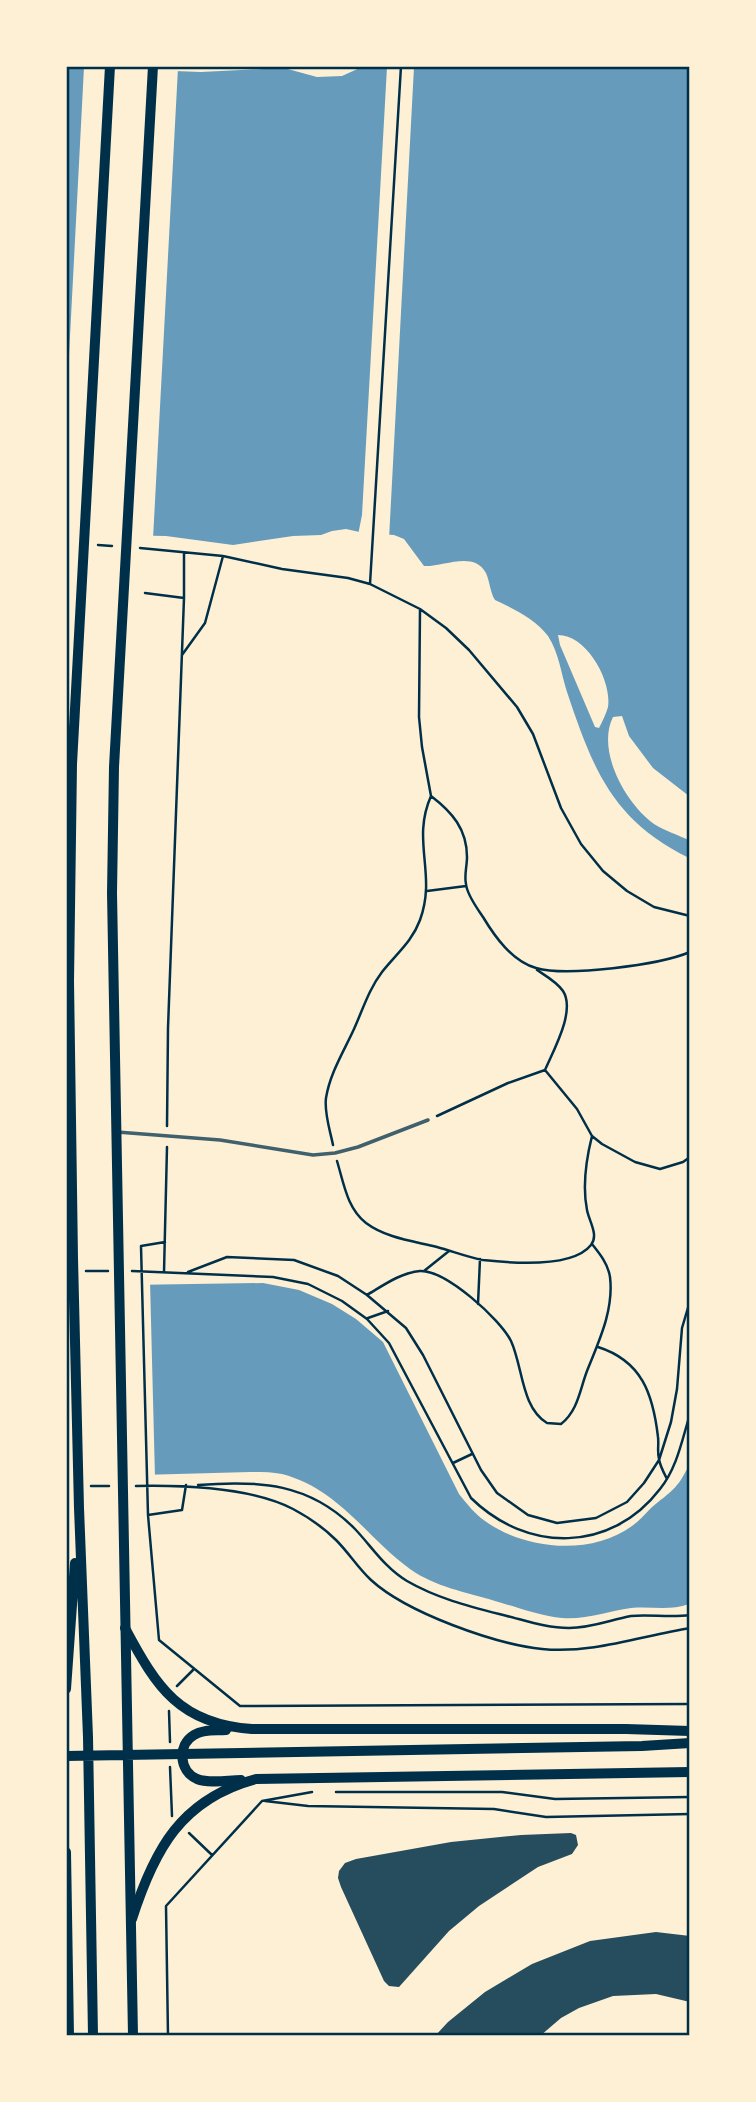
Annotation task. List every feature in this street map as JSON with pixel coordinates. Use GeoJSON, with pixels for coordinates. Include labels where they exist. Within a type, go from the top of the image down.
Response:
{"type":"FeatureCollection","features":[{"type":"Feature","properties":{"kind":"main road"},"geometry":{"type":"LineString","coordinates":[[93,2035],[88,1737],[73,1258],[69,981],[72,777],[79,615],[110,66]]}},
{"type":"Feature","properties":{"kind":"main road"},"geometry":{"type":"LineString","coordinates":[[133,2035],[112,880],[114,766],[153,66]]}},
{"type":"Feature","properties":{"kind":"main road"},"geometry":{"type":"LineString","coordinates":[[66,1689],[79,1508]]}},
{"type":"Feature","properties":{"kind":"main road"},"geometry":{"type":"LineString","coordinates":[[125,1628],[150,1672],[169,1695],[195,1715],[227,1728],[690,1731]]}},
{"type":"Feature","properties":{"kind":"main road"},"geometry":{"type":"LineString","coordinates":[[252,1729],[199,1732],[193,1736],[185,1744],[182,1762],[188,1773],[200,1780],[690,1772]]}},
{"type":"Feature","properties":{"kind":"main road"},"geometry":{"type":"LineString","coordinates":[[66,1756],[690,1743]]}},
{"type":"Feature","properties":{"kind":"main road"},"geometry":{"type":"LineString","coordinates":[[130,1926],[150,1871],[175,1819],[222,1790],[256,1779]]}},
{"type":"Feature","properties":{"kind":"main road"},"geometry":{"type":"LineString","coordinates":[[66,1852],[69,2035]]}},
{"type":"Feature","properties":{"kind":"lane"},"geometry":{"type":"LineString","coordinates":[[115,1132],[219,1140],[313,1155],[335,1153],[390,1136],[428,1120]]}},
{"type":"Feature","properties":{"kind":"path"},"geometry":{"type":"LineString","coordinates":[[370,584],[401,66]]}},
{"type":"Feature","properties":{"kind":"path"},"geometry":{"type":"LineString","coordinates":[[93,545],[119,547]]}},
{"type":"Feature","properties":{"kind":"path"},"geometry":{"type":"LineString","coordinates":[[132,548],[223,556],[370,584],[421,609],[469,650],[517,706],[533,734],[561,808],[581,844],[603,871],[626,891],[654,907],[690,916]]}},
{"type":"Feature","properties":{"kind":"path"},"geometry":{"type":"LineString","coordinates":[[167,1115],[184,551]]}},
{"type":"Feature","properties":{"kind":"path"},"geometry":{"type":"LineString","coordinates":[[182,655],[205,623],[223,556]]}},
{"type":"Feature","properties":{"kind":"path"},"geometry":{"type":"LineString","coordinates":[[145,593],[184,598]]}},
{"type":"Feature","properties":{"kind":"path"},"geometry":{"type":"LineString","coordinates":[[421,609],[419,717],[431,796],[424,812],[421,836],[427,891],[414,934],[371,990],[337,1064],[326,1100],[335,1153],[349,1204],[366,1223],[390,1236],[480,1259],[510,1262],[571,1258],[592,1244],[595,1236],[584,1188],[586,1157],[592,1136]]}},
{"type":"Feature","properties":{"kind":"path"},"geometry":{"type":"LineString","coordinates":[[428,1120],[508,1083],[545,1070],[565,1022],[567,1006],[565,993],[554,982],[510,953],[495,936],[466,886],[467,849],[460,824],[447,808],[431,796]]}},
{"type":"Feature","properties":{"kind":"path"},"geometry":{"type":"LineString","coordinates":[[427,891],[466,886]]}},
{"type":"Feature","properties":{"kind":"path"},"geometry":{"type":"LineString","coordinates":[[534,968],[557,971],[590,970],[650,962],[690,952]]}},
{"type":"Feature","properties":{"kind":"path"},"geometry":{"type":"LineString","coordinates":[[545,1070],[577,1109],[592,1136],[602,1144],[635,1161],[660,1169],[690,1157]]}},
{"type":"Feature","properties":{"kind":"path"},"geometry":{"type":"LineString","coordinates":[[164,1272],[167,1155]]}},
{"type":"Feature","properties":{"kind":"path"},"geometry":{"type":"LineString","coordinates":[[165,1242],[141,1246],[148,1515],[159,1640],[240,1706],[690,1704]]}},
{"type":"Feature","properties":{"kind":"path"},"geometry":{"type":"LineString","coordinates":[[366,1294],[404,1274],[424,1271],[445,1279],[478,1304],[503,1328],[511,1341],[535,1412],[547,1423],[561,1424],[570,1414],[598,1347],[608,1309],[610,1274],[592,1244]]}},
{"type":"Feature","properties":{"kind":"path"},"geometry":{"type":"LineString","coordinates":[[424,1271],[449,1250]]}},
{"type":"Feature","properties":{"kind":"path"},"geometry":{"type":"LineString","coordinates":[[187,1272],[226,1257],[294,1260],[338,1276],[366,1294],[406,1328],[423,1355],[472,1454],[497,1493],[528,1515],[557,1523],[596,1518],[628,1502],[659,1460],[673,1411],[682,1328],[690,1301]]}},
{"type":"Feature","properties":{"kind":"path"},"geometry":{"type":"LineString","coordinates":[[478,1304],[480,1259]]}},
{"type":"Feature","properties":{"kind":"path"},"geometry":{"type":"LineString","coordinates":[[80,1271],[108,1271]]}},
{"type":"Feature","properties":{"kind":"path"},"geometry":{"type":"LineString","coordinates":[[122,1271],[273,1276],[308,1284],[342,1301],[367,1319],[389,1343],[471,1498],[488,1514],[506,1525],[553,1538],[579,1538],[622,1523],[642,1509],[672,1471],[690,1414]]}},
{"type":"Feature","properties":{"kind":"path"},"geometry":{"type":"LineString","coordinates":[[367,1319],[388,1311]]}},
{"type":"Feature","properties":{"kind":"path"},"geometry":{"type":"LineString","coordinates":[[598,1347],[619,1355],[637,1370],[647,1390],[658,1436],[659,1460],[667,1479]]}},
{"type":"Feature","properties":{"kind":"path"},"geometry":{"type":"LineString","coordinates":[[452,1464],[472,1454]]}},
{"type":"Feature","properties":{"kind":"path"},"geometry":{"type":"LineString","coordinates":[[193,1486],[240,1482],[283,1487],[307,1494],[349,1523],[384,1564],[405,1580],[455,1603],[545,1626],[568,1628],[633,1616],[690,1615]]}},
{"type":"Feature","properties":{"kind":"path"},"geometry":{"type":"LineString","coordinates":[[148,1515],[182,1510],[186,1485],[262,1498],[292,1508],[336,1540],[371,1580],[407,1605],[513,1644],[567,1650],[592,1648],[690,1628]]}},
{"type":"Feature","properties":{"kind":"path"},"geometry":{"type":"LineString","coordinates":[[169,1695],[194,1669]]}},
{"type":"Feature","properties":{"kind":"path"},"geometry":{"type":"LineString","coordinates":[[168,2035],[166,1906],[262,1801],[313,1792]]}},
{"type":"Feature","properties":{"kind":"path"},"geometry":{"type":"LineString","coordinates":[[327,1792],[502,1792],[555,1799],[690,1797]]}},
{"type":"Feature","properties":{"kind":"path"},"geometry":{"type":"LineString","coordinates":[[262,1801],[308,1806],[494,1809],[546,1817],[690,1814]]}},
{"type":"Feature","properties":{"kind":"path"},"geometry":{"type":"LineString","coordinates":[[175,1819],[213,1856]]}},
{"type":"Feature","properties":{"kind":"water"},"geometry":{"type":"Polygon","coordinates":[[[364,66],[689,67],[689,796],[653,768],[629,736],[622,716],[613,717],[608,745],[617,776],[633,804],[654,824],[689,840],[689,858],[641,827],[609,790],[586,745],[548,636],[531,620],[495,600],[486,573],[474,562],[458,561],[424,566],[404,539],[394,535],[346,529],[321,535],[293,536],[233,545],[166,536],[67,534],[67,67],[201,72],[284,68],[317,77],[342,76],[364,66]],[[558,635],[595,727],[599,728],[608,707],[606,685],[588,651],[569,637],[558,635]]]}},
{"type":"Feature","properties":{"kind":"water"},"geometry":{"type":"Polygon","coordinates":[[[263,1283],[299,1290],[332,1304],[356,1319],[383,1342],[459,1494],[478,1515],[501,1531],[538,1543],[558,1546],[597,1542],[616,1536],[635,1524],[673,1490],[689,1465],[689,1604],[668,1608],[631,1608],[588,1617],[562,1618],[451,1588],[410,1569],[336,1502],[302,1481],[282,1474],[250,1472],[67,1477],[66,1286],[263,1283]]]}},
{"type":"Feature","properties":{"kind":"pier"},"geometry":{"type":"Polygon","coordinates":[[[84,67],[178,68],[153,539],[66,537],[67,394],[84,67]]]}},
{"type":"Feature","properties":{"kind":"pier"},"geometry":{"type":"Polygon","coordinates":[[[387,67],[414,67],[389,539],[358,535],[362,515],[387,67]]]}},
{"type":"Feature","properties":{"kind":"pier"},"geometry":{"type":"Polygon","coordinates":[[[150,1281],[155,1478],[66,1481],[66,1282],[150,1281]]]}},
{"type":"Feature","properties":{"kind":"building"},"geometry":{"type":"Polygon","coordinates":[[[571,1833],[576,1835],[578,1845],[572,1854],[538,1867],[479,1906],[449,1931],[399,1987],[389,1986],[384,1981],[338,1878],[345,1863],[451,1842],[571,1833]]]}},
{"type":"Feature","properties":{"kind":"building"},"geometry":{"type":"Polygon","coordinates":[[[656,1932],[690,1936],[690,2002],[656,1994],[613,1996],[579,2008],[561,2018],[540,2036],[435,2036],[485,1992],[532,1964],[590,1941],[656,1932]]]}}]}
